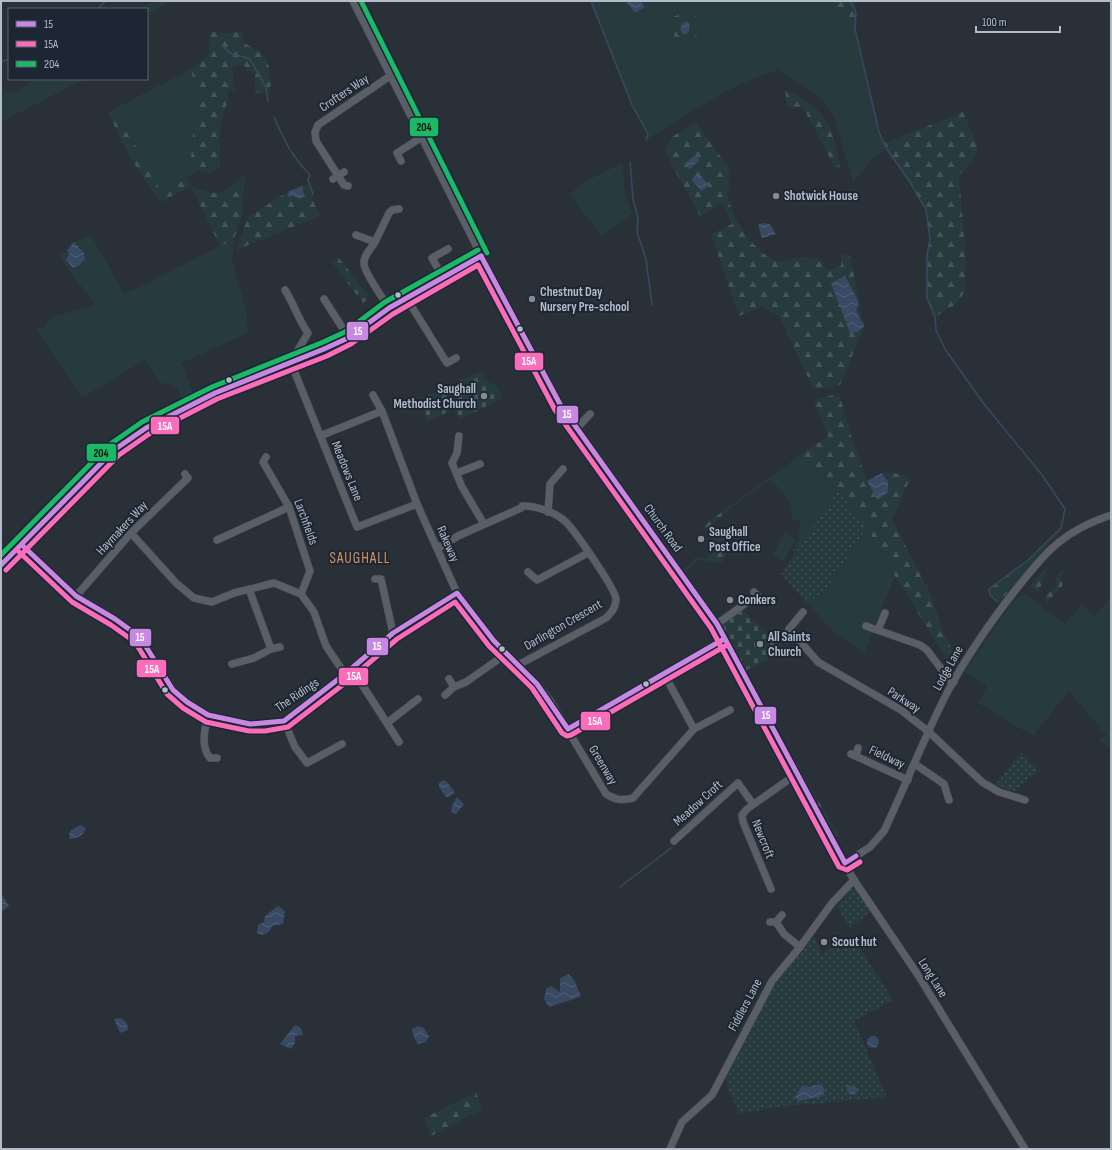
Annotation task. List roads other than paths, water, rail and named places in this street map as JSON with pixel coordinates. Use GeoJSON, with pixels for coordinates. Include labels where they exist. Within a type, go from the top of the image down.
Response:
{"type":"FeatureCollection","features":[{"type":"Feature","properties":{"kind":"street","name":"Church Road"},"geometry":{"type":"LineString","coordinates":[[353,1],[481,256],[561,406],[716,624],[819,820]]}},
{"type":"Feature","properties":{"kind":"street","name":"Crofters Way"},"geometry":{"type":"LineString","coordinates":[[344,186],[316,141],[315,132],[318,126],[390,76]]}},
{"type":"Feature","properties":{"kind":"street"},"geometry":{"type":"LineString","coordinates":[[402,162],[397,153],[422,137]]}},
{"type":"Feature","properties":{"kind":"street"},"geometry":{"type":"LineString","coordinates":[[386,205],[396,209],[385,220],[375,242],[365,256],[364,265],[367,273],[389,308]]}},
{"type":"Feature","properties":{"kind":"street"},"geometry":{"type":"LineString","coordinates":[[356,235],[375,242]]}},
{"type":"Feature","properties":{"kind":"street"},"geometry":{"type":"LineString","coordinates":[[442,276],[432,258],[448,249]]}},
{"type":"Feature","properties":{"kind":"street"},"geometry":{"type":"LineString","coordinates":[[1,565],[109,455],[128,439],[154,423],[203,398],[349,338],[389,308],[407,299],[442,276],[481,256]]}},
{"type":"Feature","properties":{"kind":"street"},"geometry":{"type":"LineString","coordinates":[[285,290],[294,303],[295,312],[308,333],[298,350],[302,358]]}},
{"type":"Feature","properties":{"kind":"street"},"geometry":{"type":"LineString","coordinates":[[324,299],[349,338]]}},
{"type":"Feature","properties":{"kind":"street"},"geometry":{"type":"LineString","coordinates":[[407,299],[444,364],[456,358]]}},
{"type":"Feature","properties":{"kind":"street","name":"Meadows Lane"},"geometry":{"type":"LineString","coordinates":[[291,363],[357,528],[417,504]]}},
{"type":"Feature","properties":{"kind":"street","name":"Rakeway"},"geometry":{"type":"LineString","coordinates":[[374,395],[382,411],[417,504],[457,593],[494,641],[520,667]]}},
{"type":"Feature","properties":{"kind":"street"},"geometry":{"type":"LineString","coordinates":[[320,436],[382,411]]}},
{"type":"Feature","properties":{"kind":"street"},"geometry":{"type":"LineString","coordinates":[[577,428],[590,414]]}},
{"type":"Feature","properties":{"kind":"street"},"geometry":{"type":"LineString","coordinates":[[459,436],[457,453],[452,463],[462,487],[484,524]]}},
{"type":"Feature","properties":{"kind":"street","name":"Larchfields"},"geometry":{"type":"LineString","coordinates":[[262,461],[289,507],[310,571],[301,594]]}},
{"type":"Feature","properties":{"kind":"street"},"geometry":{"type":"LineString","coordinates":[[456,471],[480,464]]}},
{"type":"Feature","properties":{"kind":"street"},"geometry":{"type":"LineString","coordinates":[[548,512],[550,484],[563,470]]}},
{"type":"Feature","properties":{"kind":"street","name":"Haymakers Way"},"geometry":{"type":"LineString","coordinates":[[76,596],[131,533],[188,478]]}},
{"type":"Feature","properties":{"kind":"street","name":"Darlington Crescent"},"geometry":{"type":"LineString","coordinates":[[436,546],[442,546],[458,536],[521,508],[522,506],[527,506],[548,512],[567,523],[613,589],[616,598],[612,612],[606,618],[520,667]]}},
{"type":"Feature","properties":{"kind":"street"},"geometry":{"type":"LineString","coordinates":[[217,540],[289,507]]}},
{"type":"Feature","properties":{"kind":"street","name":"Lodge Lane"},"geometry":{"type":"LineString","coordinates":[[845,863],[870,847],[881,836],[954,682],[988,625],[1050,550],[1074,531],[1111,515]]}},
{"type":"Feature","properties":{"kind":"street"},"geometry":{"type":"LineString","coordinates":[[131,533],[176,583],[194,598],[212,602],[249,589],[274,583],[301,594],[314,612],[326,646],[345,674]]}},
{"type":"Feature","properties":{"kind":"street","name":"The Ridings"},"geometry":{"type":"LineString","coordinates":[[22,545],[76,596],[140,636],[172,690],[186,702],[208,715],[250,724],[264,724],[284,721],[352,669],[393,633],[457,593]]}},
{"type":"Feature","properties":{"kind":"street"},"geometry":{"type":"LineString","coordinates":[[528,572],[538,583],[588,553]]}},
{"type":"Feature","properties":{"kind":"street"},"geometry":{"type":"LineString","coordinates":[[381,578],[393,633]]}},
{"type":"Feature","properties":{"kind":"street"},"geometry":{"type":"LineString","coordinates":[[249,589],[271,648]]}},
{"type":"Feature","properties":{"kind":"street"},"geometry":{"type":"LineString","coordinates":[[716,624],[757,596]]}},
{"type":"Feature","properties":{"kind":"street","name":"Parkway"},"geometry":{"type":"LineString","coordinates":[[803,612],[789,629],[818,662],[901,710],[929,732],[982,782],[999,792],[1025,800]]}},
{"type":"Feature","properties":{"kind":"street"},"geometry":{"type":"LineString","coordinates":[[878,630],[885,613]]}},
{"type":"Feature","properties":{"kind":"street"},"geometry":{"type":"LineString","coordinates":[[866,626],[920,645],[927,650],[949,679],[954,682]]}},
{"type":"Feature","properties":{"kind":"street"},"geometry":{"type":"LineString","coordinates":[[568,729],[724,639]]}},
{"type":"Feature","properties":{"kind":"street"},"geometry":{"type":"LineString","coordinates":[[232,664],[254,658],[271,648],[280,647]]}},
{"type":"Feature","properties":{"kind":"street"},"geometry":{"type":"LineString","coordinates":[[445,695],[454,687],[476,676],[506,654]]}},
{"type":"Feature","properties":{"kind":"street","name":"Greenway"},"geometry":{"type":"LineString","coordinates":[[520,667],[542,690],[568,729],[606,794],[616,800],[633,798],[694,729],[730,710]]}},
{"type":"Feature","properties":{"kind":"street"},"geometry":{"type":"LineString","coordinates":[[352,669],[399,742]]}},
{"type":"Feature","properties":{"kind":"street"},"geometry":{"type":"LineString","coordinates":[[664,674],[694,729]]}},
{"type":"Feature","properties":{"kind":"street"},"geometry":{"type":"LineString","coordinates":[[448,679],[454,687]]}},
{"type":"Feature","properties":{"kind":"street"},"geometry":{"type":"LineString","coordinates":[[387,723],[412,707],[418,699]]}},
{"type":"Feature","properties":{"kind":"street"},"geometry":{"type":"LineString","coordinates":[[208,715],[204,742],[206,753],[211,760]]}},
{"type":"Feature","properties":{"kind":"street"},"geometry":{"type":"LineString","coordinates":[[284,721],[295,747],[307,763],[340,747]]}},
{"type":"Feature","properties":{"kind":"street","name":"Fieldway"},"geometry":{"type":"LineString","coordinates":[[858,748],[853,755],[908,780]]}},
{"type":"Feature","properties":{"kind":"street"},"geometry":{"type":"LineString","coordinates":[[915,764],[944,784],[949,800]]}},
{"type":"Feature","properties":{"kind":"street","name":"Newcroft"},"geometry":{"type":"LineString","coordinates":[[771,889],[742,820],[742,815],[753,804],[795,775]]}},
{"type":"Feature","properties":{"kind":"street","name":"Meadow Croft"},"geometry":{"type":"LineString","coordinates":[[674,841],[739,781],[753,804]]}},
{"type":"Feature","properties":{"kind":"street","name":"Long Lane"},"geometry":{"type":"LineString","coordinates":[[819,820],[854,880],[918,975],[1025,1149]]}},
{"type":"Feature","properties":{"kind":"street","name":"Fiddlers Lane"},"geometry":{"type":"LineString","coordinates":[[670,1149],[682,1122],[712,1095],[772,981],[800,947],[832,903],[854,880]]}},
{"type":"Feature","properties":{"kind":"street"},"geometry":{"type":"LineString","coordinates":[[782,915],[773,922],[784,934],[800,947]]}},
{"type":"Feature","properties":{"kind":"water"},"geometry":{"type":"Polygon","coordinates":[[[631,1],[640,1],[645,7],[635,13],[627,3],[631,1]]]}},
{"type":"Feature","properties":{"kind":"water"},"geometry":{"type":"Polygon","coordinates":[[[686,21],[690,26],[689,32],[684,35],[680,30],[682,24],[686,21]]]}},
{"type":"Feature","properties":{"kind":"water"},"geometry":{"type":"Polygon","coordinates":[[[695,155],[700,160],[690,169],[685,164],[695,155]]]}},
{"type":"Feature","properties":{"kind":"water"},"geometry":{"type":"Polygon","coordinates":[[[695,175],[701,176],[709,186],[701,191],[692,180],[695,175]]]}},
{"type":"Feature","properties":{"kind":"water"},"geometry":{"type":"Polygon","coordinates":[[[303,186],[303,197],[301,199],[292,196],[288,197],[289,191],[303,186]]]}},
{"type":"Feature","properties":{"kind":"water"},"geometry":{"type":"Polygon","coordinates":[[[763,223],[770,224],[776,234],[762,238],[758,225],[763,223]]]}},
{"type":"Feature","properties":{"kind":"water"},"geometry":{"type":"Polygon","coordinates":[[[74,242],[84,253],[85,259],[80,265],[73,268],[66,260],[69,254],[67,250],[74,242]]]}},
{"type":"Feature","properties":{"kind":"water"},"geometry":{"type":"Polygon","coordinates":[[[845,276],[859,303],[856,310],[864,327],[857,332],[850,333],[831,283],[845,276]]]}},
{"type":"Feature","properties":{"kind":"water"},"geometry":{"type":"Polygon","coordinates":[[[882,473],[888,482],[888,492],[878,500],[867,481],[882,473]]]}},
{"type":"Feature","properties":{"kind":"water"},"geometry":{"type":"Polygon","coordinates":[[[443,780],[447,782],[455,792],[449,797],[446,797],[439,787],[439,783],[443,780]]]}},
{"type":"Feature","properties":{"kind":"water"},"geometry":{"type":"Polygon","coordinates":[[[457,797],[464,804],[456,814],[451,812],[452,806],[457,797]]]}},
{"type":"Feature","properties":{"kind":"water"},"geometry":{"type":"Polygon","coordinates":[[[81,825],[86,828],[82,835],[70,839],[69,835],[71,830],[81,825]]]}},
{"type":"Feature","properties":{"kind":"water"},"geometry":{"type":"Polygon","coordinates":[[[1,893],[9,906],[1,912],[1,893]]]}},
{"type":"Feature","properties":{"kind":"water"},"geometry":{"type":"Polygon","coordinates":[[[278,906],[285,911],[283,924],[272,926],[268,932],[262,935],[257,933],[258,925],[264,922],[265,916],[278,906]]]}},
{"type":"Feature","properties":{"kind":"water"},"geometry":{"type":"Polygon","coordinates":[[[569,974],[575,982],[581,996],[549,1007],[544,999],[546,989],[551,986],[560,992],[560,978],[569,974]]]}},
{"type":"Feature","properties":{"kind":"water"},"geometry":{"type":"Polygon","coordinates":[[[119,1018],[126,1022],[128,1028],[128,1030],[120,1033],[114,1019],[119,1018]]]}},
{"type":"Feature","properties":{"kind":"water"},"geometry":{"type":"Polygon","coordinates":[[[295,1025],[301,1028],[303,1035],[295,1036],[295,1043],[291,1049],[280,1044],[295,1025]]]}},
{"type":"Feature","properties":{"kind":"water"},"geometry":{"type":"Polygon","coordinates":[[[418,1026],[424,1028],[429,1036],[426,1042],[418,1044],[414,1038],[412,1029],[418,1026]]]}},
{"type":"Feature","properties":{"kind":"water"},"geometry":{"type":"Polygon","coordinates":[[[873,1036],[877,1038],[879,1042],[877,1046],[873,1048],[869,1046],[867,1042],[869,1038],[873,1036]]]}},
{"type":"Feature","properties":{"kind":"water"},"geometry":{"type":"Polygon","coordinates":[[[821,1084],[825,1090],[823,1096],[799,1101],[795,1097],[802,1086],[810,1087],[821,1084]]]}},
{"type":"Feature","properties":{"kind":"water"},"geometry":{"type":"Polygon","coordinates":[[[847,1085],[858,1088],[856,1094],[850,1094],[847,1091],[847,1085]]]}},
{"type":"Feature","properties":{"kind":"waterway"},"geometry":{"type":"LineString","coordinates":[[98,8],[106,1]]}},
{"type":"Feature","properties":{"kind":"waterway"},"geometry":{"type":"LineString","coordinates":[[591,1],[632,105],[648,134],[646,140]]}},
{"type":"Feature","properties":{"kind":"waterway"},"geometry":{"type":"LineString","coordinates":[[850,1],[856,12],[855,29],[879,132],[886,148],[910,182],[926,210],[930,239],[927,256],[927,298],[935,317],[936,330],[945,349],[984,404],[1042,475],[1065,509],[1061,528],[1028,560],[989,589],[990,595],[996,601]]}},
{"type":"Feature","properties":{"kind":"waterway"},"geometry":{"type":"LineString","coordinates":[[222,45],[230,53],[250,59],[266,87],[268,101]]}},
{"type":"Feature","properties":{"kind":"waterway"},"geometry":{"type":"LineString","coordinates":[[1,62],[8,59]]}},
{"type":"Feature","properties":{"kind":"waterway"},"geometry":{"type":"LineString","coordinates":[[274,117],[289,148],[310,175],[308,180],[313,194]]}},
{"type":"Feature","properties":{"kind":"waterway"},"geometry":{"type":"LineString","coordinates":[[630,162],[633,199],[638,218],[637,232],[646,259],[652,305]]}},
{"type":"Feature","properties":{"kind":"waterway"},"geometry":{"type":"LineString","coordinates":[[620,887],[671,848]]}},
{"type":"Feature","properties":{"kind":"place","name":"Shotwick House"},"geometry":{"type":"Point","coordinates":[776,196]}},
{"type":"Feature","properties":{"kind":"place","name":"Chestnut Day Nursery Pre-school"},"geometry":{"type":"Point","coordinates":[532,299]}},
{"type":"Feature","properties":{"kind":"place","name":"Saughall Methodist Church"},"geometry":{"type":"Point","coordinates":[484,396]}},
{"type":"Feature","properties":{"kind":"place","name":"Saughall Post Office"},"geometry":{"type":"Point","coordinates":[701,539]}},
{"type":"Feature","properties":{"kind":"place","name":"Conkers"},"geometry":{"type":"Point","coordinates":[730,600]}},
{"type":"Feature","properties":{"kind":"place","name":"All Saints Church"},"geometry":{"type":"Point","coordinates":[760,644]}},
{"type":"Feature","properties":{"kind":"place","name":"Scout hut"},"geometry":{"type":"Point","coordinates":[824,942]}},
{"type":"Feature","properties":{"kind":"district","name":"SAUGHALL"},"geometry":{"type":"Point","coordinates":[360,558]}}]}
